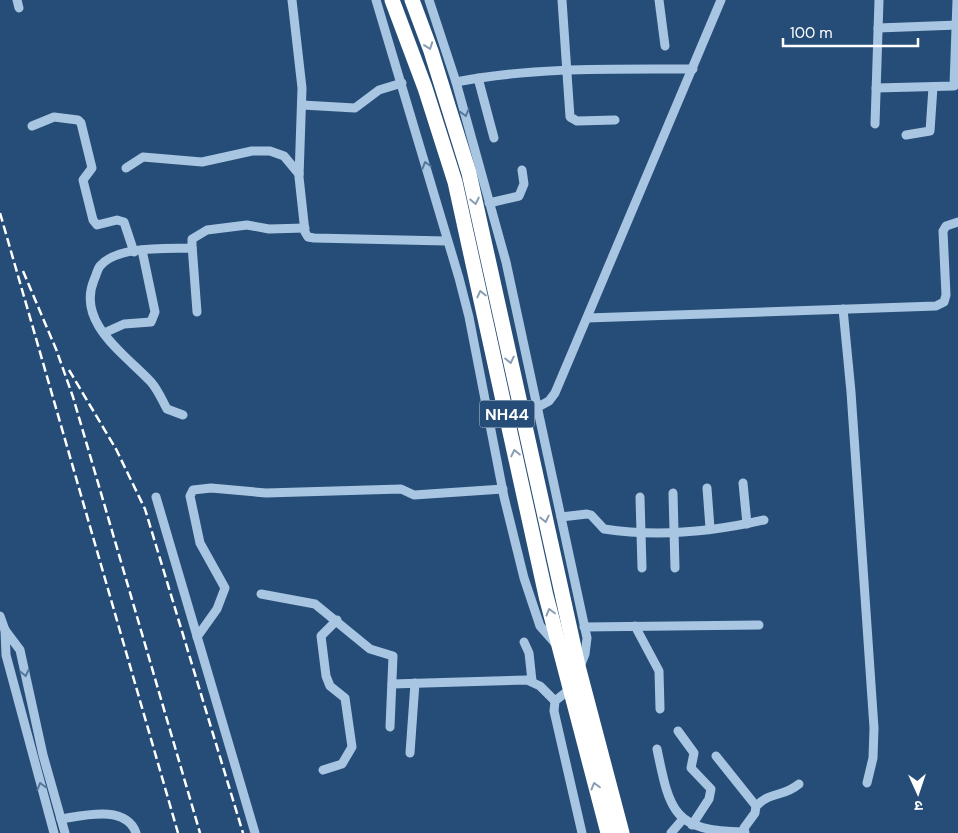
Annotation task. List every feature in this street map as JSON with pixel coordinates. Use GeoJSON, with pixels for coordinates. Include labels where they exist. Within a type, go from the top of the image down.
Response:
{"type":"FeatureCollection","features":[{"type":"Feature","properties":{"kind":"highway","name":"NH44"},"geometry":{"type":"LineString","coordinates":[[392,0],[425,88],[455,182],[546,596],[608,833]]}},
{"type":"Feature","properties":{"kind":"highway","name":"NH44"},"geometry":{"type":"LineString","coordinates":[[412,0],[431,51],[469,173],[579,670],[622,833]]}},
{"type":"Feature","properties":{"kind":"street"},"geometry":{"type":"LineString","coordinates":[[292,0],[302,88],[299,174],[305,228],[308,237],[446,241]]}},
{"type":"Feature","properties":{"kind":"street"},"geometry":{"type":"LineString","coordinates":[[376,0],[402,83],[469,317],[503,489],[533,610],[540,626],[559,647]]}},
{"type":"Feature","properties":{"kind":"street"},"geometry":{"type":"LineString","coordinates":[[429,0],[456,82],[506,262],[587,638],[585,654],[579,670]]}},
{"type":"Feature","properties":{"kind":"street"},"geometry":{"type":"LineString","coordinates":[[562,0],[566,71],[572,120],[577,122],[614,120]]}},
{"type":"Feature","properties":{"kind":"street"},"geometry":{"type":"LineString","coordinates":[[659,0],[665,46]]}},
{"type":"Feature","properties":{"kind":"street"},"geometry":{"type":"LineString","coordinates":[[538,407],[549,400],[555,393],[721,0]]}},
{"type":"Feature","properties":{"kind":"street"},"geometry":{"type":"LineString","coordinates":[[875,124],[879,0]]}},
{"type":"Feature","properties":{"kind":"street"},"geometry":{"type":"LineString","coordinates":[[876,88],[952,87],[957,84],[958,0]]}},
{"type":"Feature","properties":{"kind":"street"},"geometry":{"type":"LineString","coordinates":[[878,28],[958,25]]}},
{"type":"Feature","properties":{"kind":"street"},"geometry":{"type":"LineString","coordinates":[[456,82],[478,78],[566,71],[693,69]]}},
{"type":"Feature","properties":{"kind":"street"},"geometry":{"type":"LineString","coordinates":[[478,78],[494,138]]}},
{"type":"Feature","properties":{"kind":"street"},"geometry":{"type":"LineString","coordinates":[[302,105],[355,108],[379,90],[402,83]]}},
{"type":"Feature","properties":{"kind":"street"},"geometry":{"type":"LineString","coordinates":[[906,135],[930,131],[933,87]]}},
{"type":"Feature","properties":{"kind":"street"},"geometry":{"type":"LineString","coordinates":[[32,126],[54,117],[70,117],[81,124],[92,168],[83,180],[93,220],[97,225],[117,220],[124,222],[138,251],[155,312],[154,318],[151,322],[124,324],[104,333]]}},
{"type":"Feature","properties":{"kind":"street"},"geometry":{"type":"LineString","coordinates":[[126,168],[143,158],[202,162],[252,151],[270,151],[284,156],[299,174]]}},
{"type":"Feature","properties":{"kind":"street"},"geometry":{"type":"LineString","coordinates":[[489,203],[519,196],[524,184],[522,170]]}},
{"type":"Feature","properties":{"kind":"street"},"geometry":{"type":"LineString","coordinates":[[587,318],[941,304],[946,296],[943,231],[946,226],[958,222]]}},
{"type":"Feature","properties":{"kind":"street"},"geometry":{"type":"LineString","coordinates":[[197,312],[192,239],[198,234],[206,230],[247,224],[270,229],[305,228]]}},
{"type":"Feature","properties":{"kind":"street"},"geometry":{"type":"LineString","coordinates":[[183,415],[167,408],[156,388],[104,333],[90,306],[90,290],[100,267],[120,254],[192,248]]}},
{"type":"Feature","properties":{"kind":"street"},"geometry":{"type":"LineString","coordinates":[[843,308],[852,392],[874,728],[873,758],[867,783]]}},
{"type":"Feature","properties":{"kind":"street"},"geometry":{"type":"LineString","coordinates":[[743,483],[747,524]]}},
{"type":"Feature","properties":{"kind":"street"},"geometry":{"type":"LineString","coordinates":[[197,637],[217,609],[225,588],[200,543],[190,496],[193,490],[211,488],[266,493],[401,490],[414,495],[503,489]]}},
{"type":"Feature","properties":{"kind":"street"},"geometry":{"type":"LineString","coordinates":[[707,488],[710,528]]}},
{"type":"Feature","properties":{"kind":"street"},"geometry":{"type":"LineString","coordinates":[[673,493],[675,568]]}},
{"type":"Feature","properties":{"kind":"street"},"geometry":{"type":"LineString","coordinates":[[156,497],[255,833]]}},
{"type":"Feature","properties":{"kind":"street"},"geometry":{"type":"LineString","coordinates":[[640,497],[642,568]]}},
{"type":"Feature","properties":{"kind":"street"},"geometry":{"type":"LineString","coordinates":[[561,516],[587,514],[591,515],[604,529],[642,532],[675,532],[747,524],[764,520]]}},
{"type":"Feature","properties":{"kind":"street"},"geometry":{"type":"LineString","coordinates":[[261,594],[315,604],[337,620],[370,649],[390,653],[392,656],[390,727]]}},
{"type":"Feature","properties":{"kind":"street"},"geometry":{"type":"LineString","coordinates":[[0,616],[5,630],[20,650],[43,755],[65,833]]}},
{"type":"Feature","properties":{"kind":"street"},"geometry":{"type":"LineString","coordinates":[[323,770],[342,764],[352,747],[345,698],[330,686],[326,676],[321,636],[337,620]]}},
{"type":"Feature","properties":{"kind":"street"},"geometry":{"type":"LineString","coordinates":[[584,627],[759,625]]}},
{"type":"Feature","properties":{"kind":"street"},"geometry":{"type":"LineString","coordinates":[[635,626],[659,670],[660,709]]}},
{"type":"Feature","properties":{"kind":"street"},"geometry":{"type":"LineString","coordinates":[[5,630],[6,655],[54,833]]}},
{"type":"Feature","properties":{"kind":"street"},"geometry":{"type":"LineString","coordinates":[[524,642],[529,653],[532,681]]}},
{"type":"Feature","properties":{"kind":"street"},"geometry":{"type":"LineString","coordinates":[[0,676],[11,673]]}},
{"type":"Feature","properties":{"kind":"street"},"geometry":{"type":"LineString","coordinates":[[392,684],[532,681],[555,701]]}},
{"type":"Feature","properties":{"kind":"street"},"geometry":{"type":"LineString","coordinates":[[410,753],[415,683]]}},
{"type":"Feature","properties":{"kind":"street"},"geometry":{"type":"LineString","coordinates":[[570,689],[555,701],[554,711],[582,833]]}},
{"type":"Feature","properties":{"kind":"street"},"geometry":{"type":"LineString","coordinates":[[678,731],[694,753],[691,768],[711,789],[709,799],[692,825]]}},
{"type":"Feature","properties":{"kind":"street"},"geometry":{"type":"LineString","coordinates":[[658,749],[669,800],[683,819],[692,825],[715,830],[745,832],[747,821],[755,813],[756,806],[766,796],[787,793],[799,784]]}},
{"type":"Feature","properties":{"kind":"street"},"geometry":{"type":"LineString","coordinates":[[716,756],[756,806]]}},
{"type":"Feature","properties":{"kind":"street"},"geometry":{"type":"LineString","coordinates":[[61,819],[97,814],[114,815],[126,821],[136,833]]}},
{"type":"Feature","properties":{"kind":"street"},"geometry":{"type":"LineString","coordinates":[[671,833],[683,819]]}},
{"type":"Feature","properties":{"kind":"railway"},"geometry":{"type":"LineString","coordinates":[[0,213],[178,833]]}},
{"type":"Feature","properties":{"kind":"railway"},"geometry":{"type":"LineString","coordinates":[[23,271],[56,349],[73,397],[200,833]]}},
{"type":"Feature","properties":{"kind":"railway"},"geometry":{"type":"LineString","coordinates":[[69,370],[116,449],[145,509],[243,833]]}}]}
